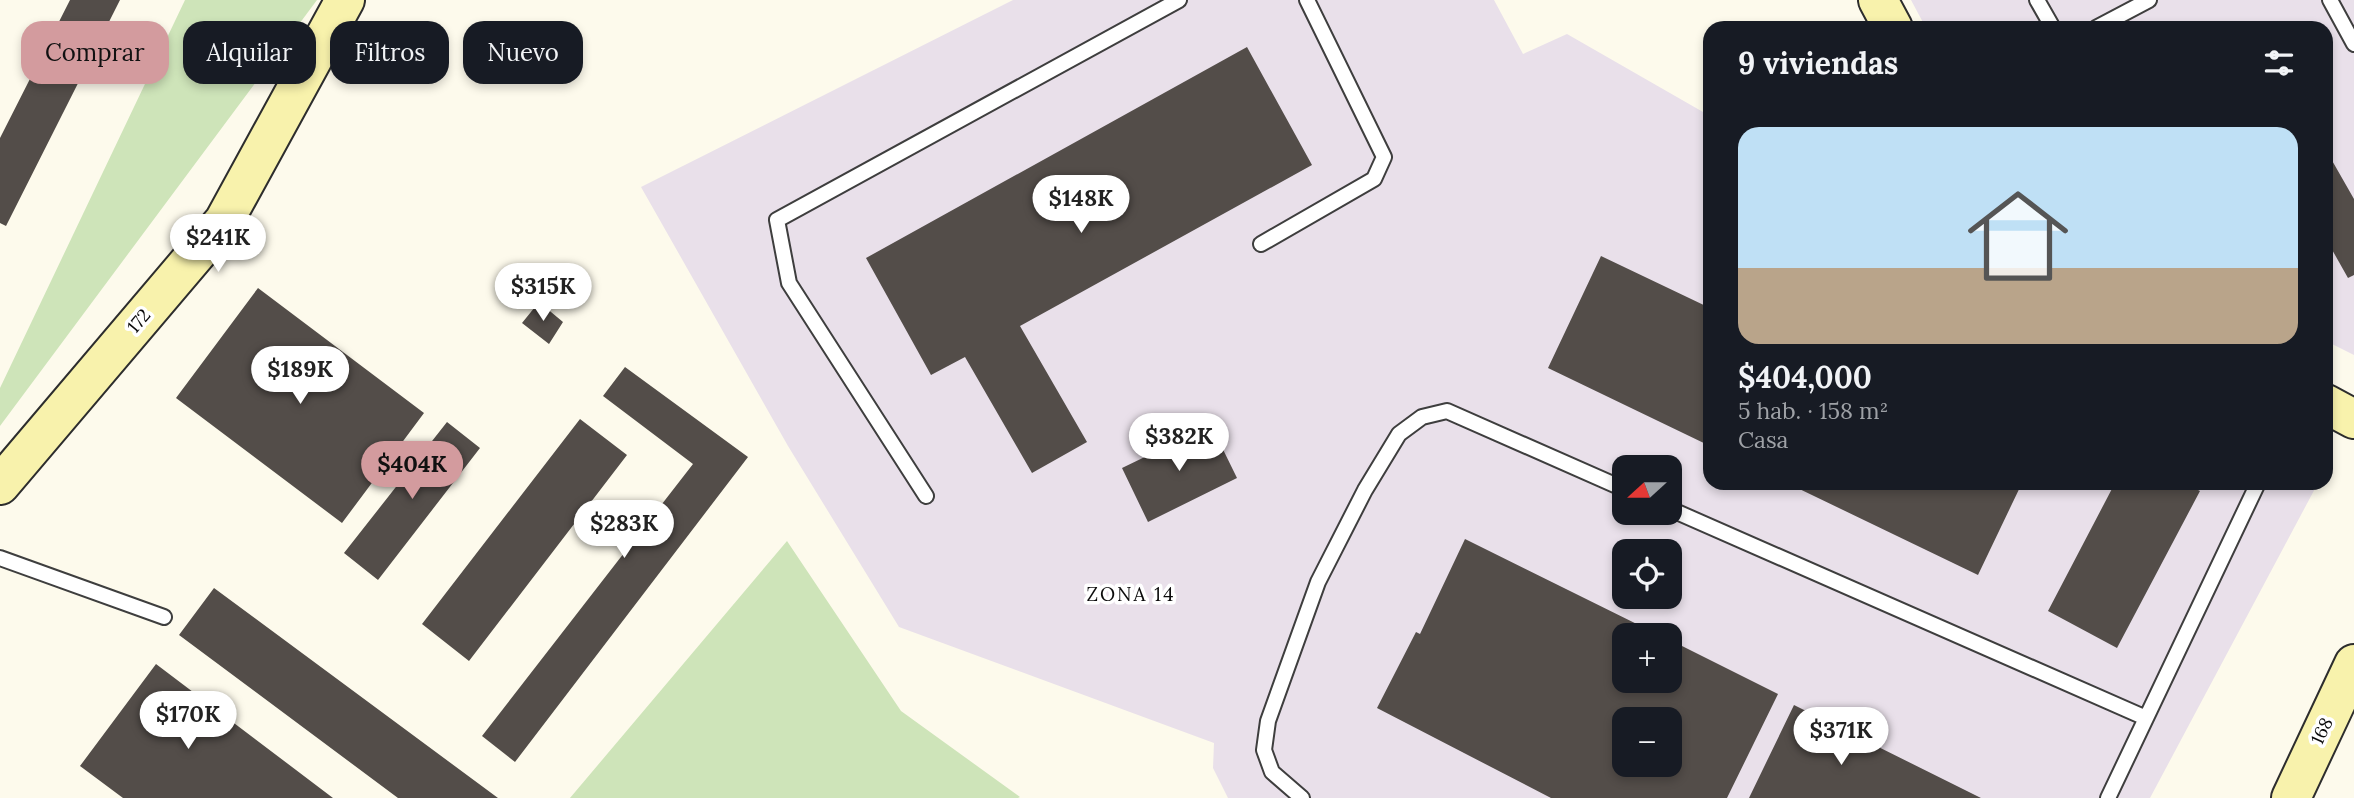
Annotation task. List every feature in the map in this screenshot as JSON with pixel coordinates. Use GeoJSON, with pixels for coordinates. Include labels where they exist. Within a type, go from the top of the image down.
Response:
{"type":"FeatureCollection","features":[{"type":"Feature","properties":{"kind":"street","name":"172"},"geometry":{"type":"LineString","coordinates":[[0,485],[224,222],[345,0]]}},
{"type":"Feature","properties":{"kind":"street"},"geometry":{"type":"LineString","coordinates":[[1878,0],[1889,21]]}},
{"type":"Feature","properties":{"kind":"street"},"geometry":{"type":"LineString","coordinates":[[2333,408],[2354,419]]}},
{"type":"Feature","properties":{"kind":"street","name":"168"},"geometry":{"type":"LineString","coordinates":[[2291,798],[2354,664]]}},
{"type":"Feature","properties":{"kind":"lane"},"geometry":{"type":"LineString","coordinates":[[926,496],[789,283],[777,220],[1179,0]]}},
{"type":"Feature","properties":{"kind":"lane"},"geometry":{"type":"LineString","coordinates":[[1261,244],[1374,179],[1384,157],[1307,0]]}},
{"type":"Feature","properties":{"kind":"lane"},"geometry":{"type":"LineString","coordinates":[[2037,0],[2049,21]]}},
{"type":"Feature","properties":{"kind":"lane"},"geometry":{"type":"LineString","coordinates":[[2109,21],[2149,0]]}},
{"type":"Feature","properties":{"kind":"lane"},"geometry":{"type":"LineString","coordinates":[[2330,0],[2354,44]]}},
{"type":"Feature","properties":{"kind":"lane"},"geometry":{"type":"LineString","coordinates":[[1302,798],[1272,772],[1264,750],[1268,721],[1318,582],[1365,490],[1399,434],[1422,417],[1447,411],[1612,484]]}},
{"type":"Feature","properties":{"kind":"lane"},"geometry":{"type":"LineString","coordinates":[[2108,798],[2255,490]]}},
{"type":"Feature","properties":{"kind":"lane"},"geometry":{"type":"LineString","coordinates":[[1682,514],[2146,718]]}},
{"type":"Feature","properties":{"kind":"lane"},"geometry":{"type":"LineString","coordinates":[[0,558],[164,617]]}},
{"type":"Feature","properties":{"kind":"shaded area"},"geometry":{"type":"Polygon","coordinates":[[[1013,0],[1494,0],[1523,54],[1567,34],[1703,112],[1703,490],[2314,490],[2150,798],[1228,798],[1213,768],[1214,743],[899,627],[788,446],[641,187],[1013,0]]]}},
{"type":"Feature","properties":{"kind":"shaded area"},"geometry":{"type":"Polygon","coordinates":[[[1911,0],[2354,0],[2354,355],[2333,344],[2333,21],[1922,21],[1911,0]]]}},
{"type":"Feature","properties":{"kind":"green space"},"geometry":{"type":"Polygon","coordinates":[[[185,0],[317,0],[301,21],[183,21],[183,84],[254,84],[0,426],[0,388],[145,84],[169,84],[169,34],[185,0]]]}},
{"type":"Feature","properties":{"kind":"green space"},"geometry":{"type":"Polygon","coordinates":[[[787,541],[901,711],[1020,797],[570,798],[787,541]]]}},
{"type":"Feature","properties":{"kind":"building"},"geometry":{"type":"Polygon","coordinates":[[[70,0],[120,0],[109,21],[59,21],[70,0]]]}},
{"type":"Feature","properties":{"kind":"building"},"geometry":{"type":"Polygon","coordinates":[[[1247,47],[1312,165],[1020,326],[1087,442],[1032,473],[965,357],[931,375],[866,258],[1247,47]]]}},
{"type":"Feature","properties":{"kind":"building"},"geometry":{"type":"Polygon","coordinates":[[[27,84],[78,84],[6,226],[0,223],[0,138],[27,84]]]}},
{"type":"Feature","properties":{"kind":"building"},"geometry":{"type":"Polygon","coordinates":[[[2333,162],[2354,199],[2354,275],[2348,278],[2333,251],[2333,162]]]}},
{"type":"Feature","properties":{"kind":"building"},"geometry":{"type":"Polygon","coordinates":[[[1601,256],[1703,305],[1703,443],[1548,368],[1601,256]]]}},
{"type":"Feature","properties":{"kind":"building"},"geometry":{"type":"Polygon","coordinates":[[[258,288],[424,413],[342,523],[176,398],[258,288]]]}},
{"type":"Feature","properties":{"kind":"building"},"geometry":{"type":"Polygon","coordinates":[[[539,302],[563,322],[549,344],[522,323],[539,302]]]}},
{"type":"Feature","properties":{"kind":"building"},"geometry":{"type":"Polygon","coordinates":[[[625,367],[748,457],[515,762],[482,736],[693,464],[603,396],[625,367]]]}},
{"type":"Feature","properties":{"kind":"building"},"geometry":{"type":"Polygon","coordinates":[[[580,419],[627,455],[469,661],[422,624],[580,419]]]}},
{"type":"Feature","properties":{"kind":"building"},"geometry":{"type":"Polygon","coordinates":[[[447,422],[480,448],[378,580],[344,553],[447,422]]]}},
{"type":"Feature","properties":{"kind":"building"},"geometry":{"type":"Polygon","coordinates":[[[1211,425],[1237,478],[1148,522],[1122,468],[1211,425]]]}},
{"type":"Feature","properties":{"kind":"building"},"geometry":{"type":"Polygon","coordinates":[[[1802,490],[2019,490],[1978,575],[1802,490]]]}},
{"type":"Feature","properties":{"kind":"building"},"geometry":{"type":"Polygon","coordinates":[[[2111,490],[2200,491],[2117,648],[2048,611],[2111,490]]]}},
{"type":"Feature","properties":{"kind":"building"},"geometry":{"type":"Polygon","coordinates":[[[1465,539],[1635,623],[1612,623],[1612,693],[1682,693],[1682,646],[1778,694],[1727,798],[1551,798],[1377,708],[1416,632],[1420,634],[1465,539]]]}},
{"type":"Feature","properties":{"kind":"building"},"geometry":{"type":"Polygon","coordinates":[[[214,588],[498,798],[398,798],[179,635],[214,588]]]}},
{"type":"Feature","properties":{"kind":"building"},"geometry":{"type":"Polygon","coordinates":[[[156,664],[333,798],[123,798],[80,766],[156,664]]]}},
{"type":"Feature","properties":{"kind":"building"},"geometry":{"type":"Polygon","coordinates":[[[1794,705],[1981,798],[1749,798],[1794,705]]]}},
{"type":"Feature","properties":{"kind":"district","name":"ZONA 14"},"geometry":{"type":"Point","coordinates":[1131,594]}}]}
